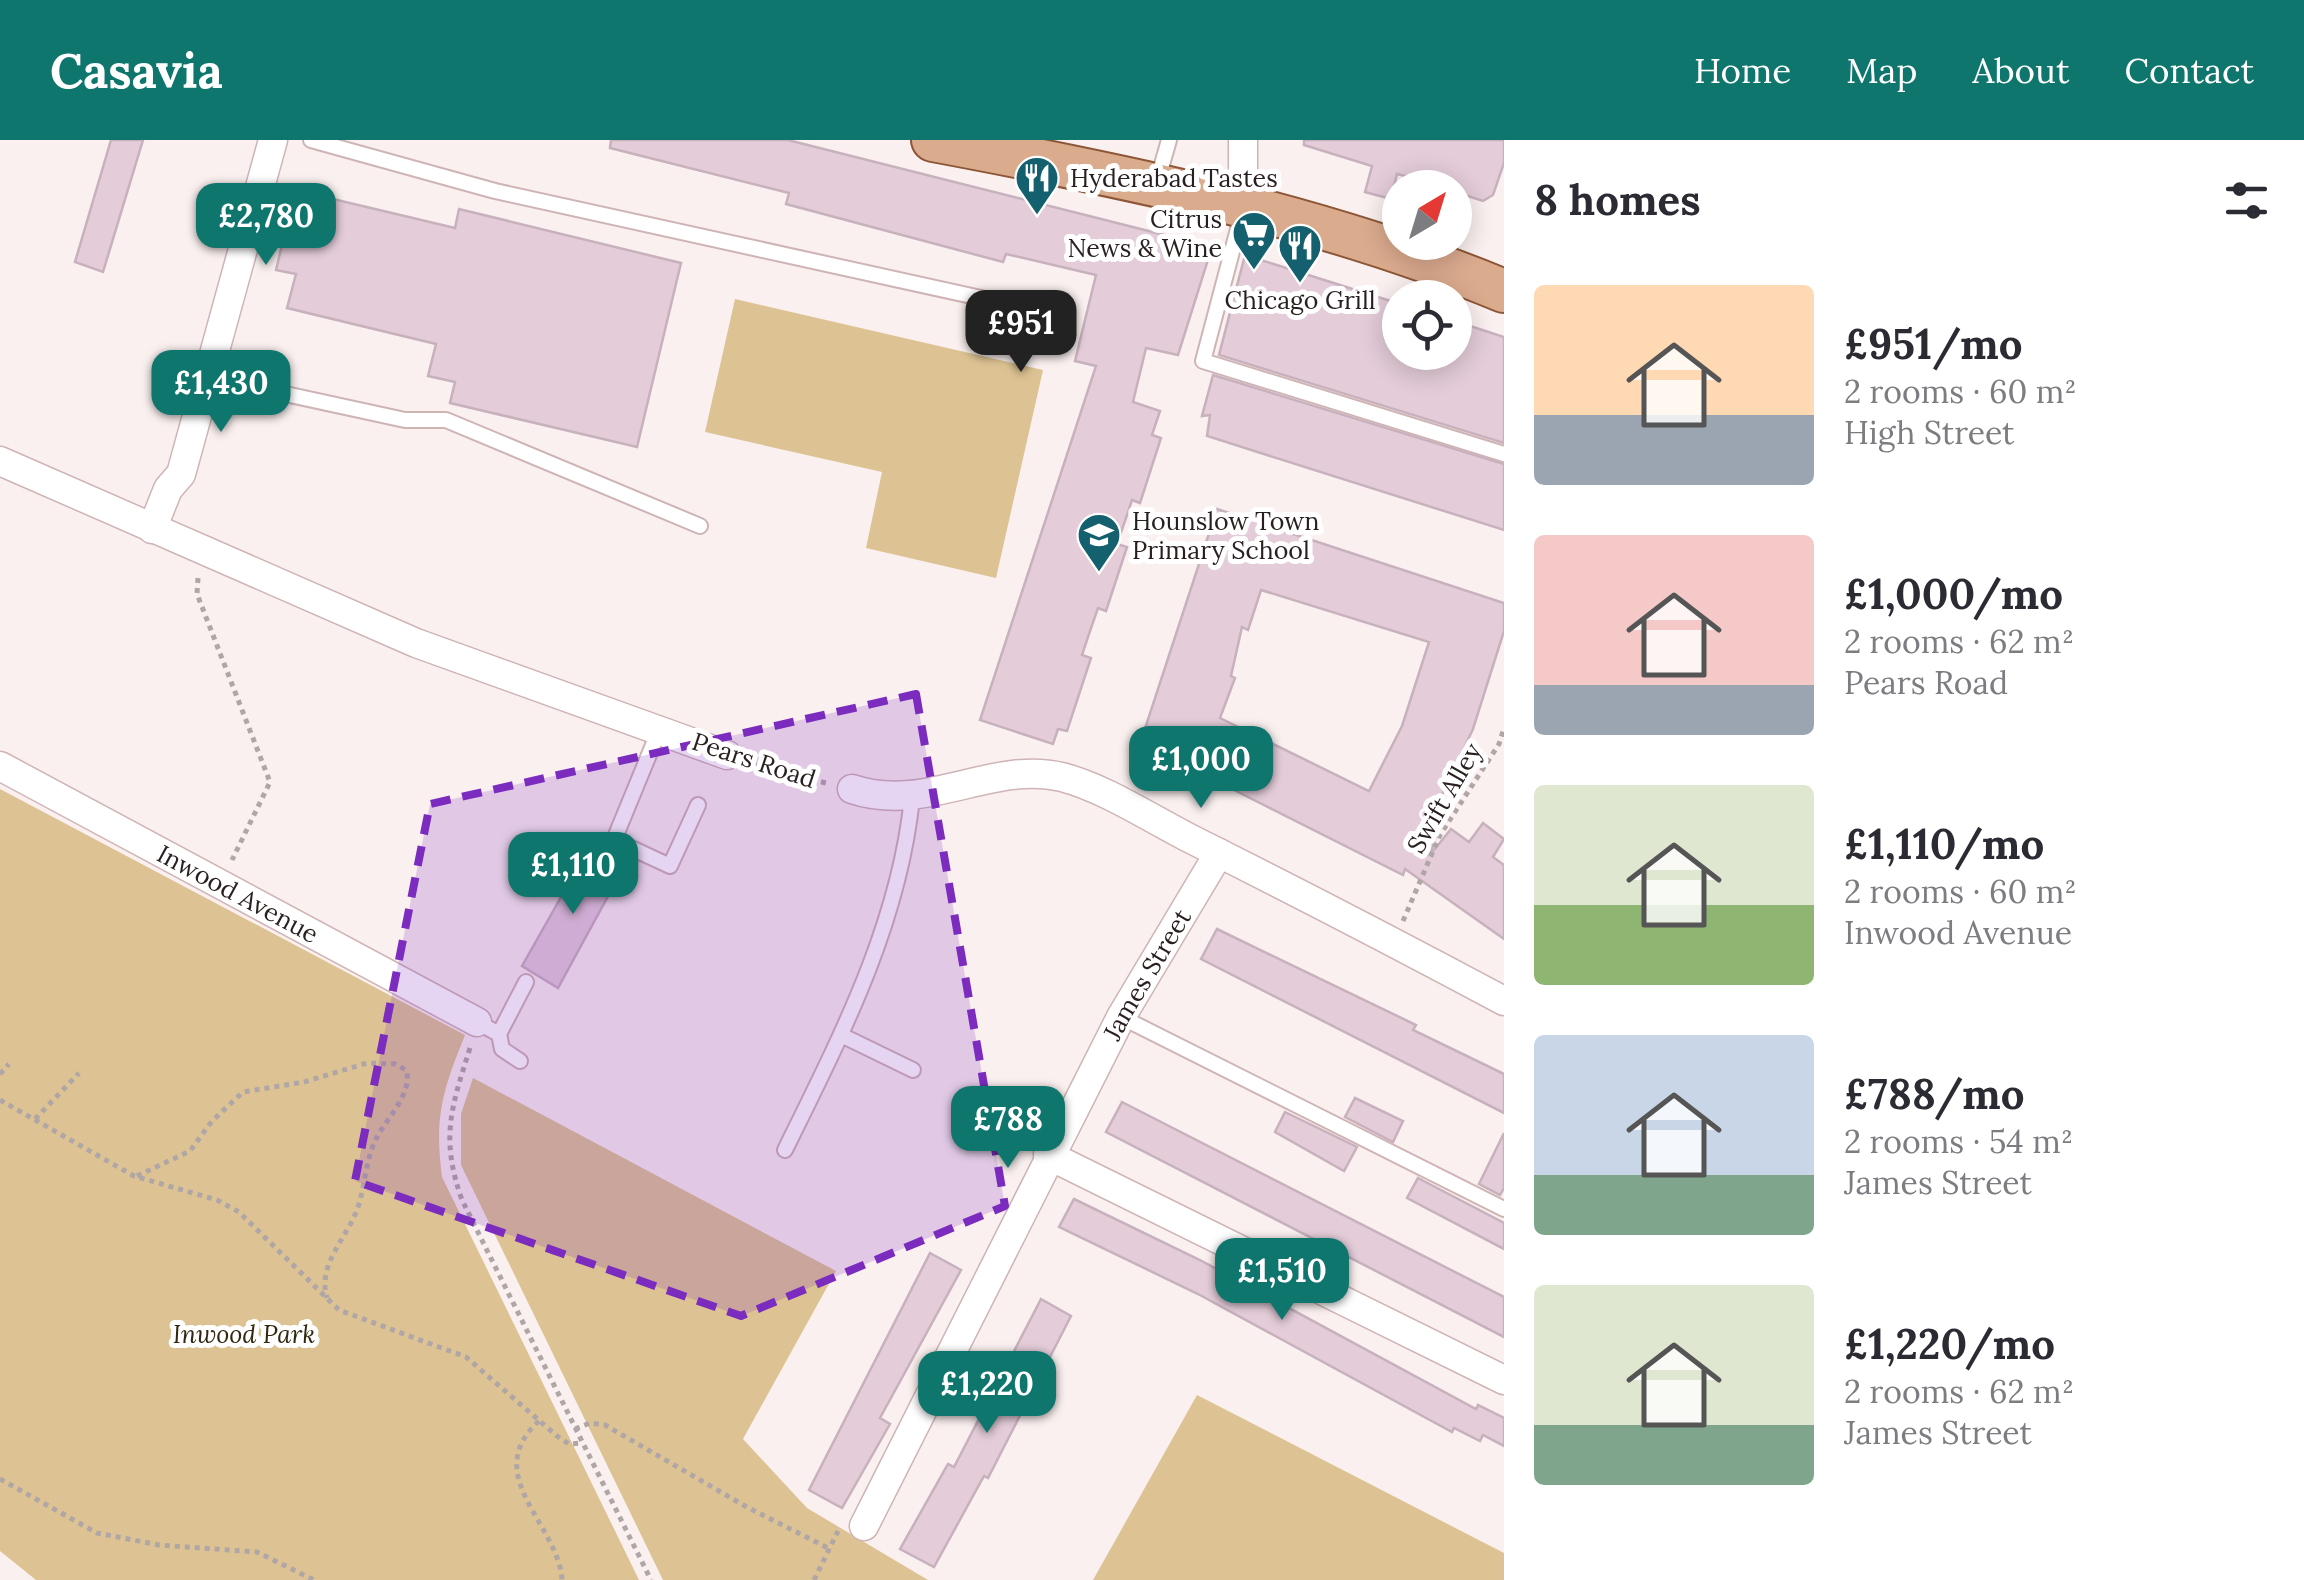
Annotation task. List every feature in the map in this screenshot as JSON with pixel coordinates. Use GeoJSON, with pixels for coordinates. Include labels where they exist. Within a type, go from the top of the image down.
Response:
{"type":"FeatureCollection","features":[{"type":"Feature","properties":{"kind":"main road"},"geometry":{"type":"LineString","coordinates":[[933,140],[1162,165]]}},
{"type":"Feature","properties":{"kind":"main road"},"geometry":{"type":"LineString","coordinates":[[1044,140],[1162,165],[1354,238],[1502,280]]}},
{"type":"Feature","properties":{"kind":"main road"},"geometry":{"type":"LineString","coordinates":[[1243,196],[1382,226]]}},
{"type":"Feature","properties":{"kind":"main road"},"geometry":{"type":"LineString","coordinates":[[1468,260],[1502,280]]}},
{"type":"Feature","properties":{"kind":"street"},"geometry":{"type":"LineString","coordinates":[[152,529],[168,489],[181,474],[272,140]]}},
{"type":"Feature","properties":{"kind":"street"},"geometry":{"type":"LineString","coordinates":[[1243,140],[1243,196]]}},
{"type":"Feature","properties":{"kind":"street","name":"Pears Road"},"geometry":{"type":"LineString","coordinates":[[0,461],[416,643],[727,755]]}},
{"type":"Feature","properties":{"kind":"street","name":"Inwood Avenue"},"geometry":{"type":"LineString","coordinates":[[0,766],[219,887],[488,1028]]}},
{"type":"Feature","properties":{"kind":"street"},"geometry":{"type":"LineString","coordinates":[[852,789],[876,798],[912,798],[1011,777],[1059,776],[1220,853],[1504,1001]]}},
{"type":"Feature","properties":{"kind":"street","name":"James Street"},"geometry":{"type":"LineString","coordinates":[[864,1526],[1048,1155],[1121,1018],[1220,853]]}},
{"type":"Feature","properties":{"kind":"street"},"geometry":{"type":"LineString","coordinates":[[1048,1155],[1504,1380]]}},
{"type":"Feature","properties":{"kind":"lane"},"geometry":{"type":"LineString","coordinates":[[311,140],[495,191],[1067,317]]}},
{"type":"Feature","properties":{"kind":"lane"},"geometry":{"type":"LineString","coordinates":[[1243,196],[1203,361],[1504,454]]}},
{"type":"Feature","properties":{"kind":"lane"},"geometry":{"type":"LineString","coordinates":[[206,376],[406,420],[446,420],[700,526]]}},
{"type":"Feature","properties":{"kind":"lane"},"geometry":{"type":"LineString","coordinates":[[660,728],[614,840],[670,866],[698,805]]}},
{"type":"Feature","properties":{"kind":"lane"},"geometry":{"type":"LineString","coordinates":[[785,1150],[841,1034],[899,886],[912,798]]}},
{"type":"Feature","properties":{"kind":"lane"},"geometry":{"type":"LineString","coordinates":[[520,1061],[502,1049],[488,1028],[526,982]]}},
{"type":"Feature","properties":{"kind":"lane"},"geometry":{"type":"LineString","coordinates":[[1121,1018],[1504,1209]]}},
{"type":"Feature","properties":{"kind":"lane"},"geometry":{"type":"LineString","coordinates":[[841,1034],[913,1070]]}},
{"type":"Feature","properties":{"kind":"path"},"geometry":{"type":"LineString","coordinates":[[202,550],[196,594],[270,782],[219,887]]}},
{"type":"Feature","properties":{"kind":"path","name":"Swift Alley"},"geometry":{"type":"LineString","coordinates":[[1394,942],[1440,835],[1499,744],[1504,728]]}},
{"type":"Feature","properties":{"kind":"path","name":"Pears Road"},"geometry":{"type":"LineString","coordinates":[[727,755],[852,789]]}},
{"type":"Feature","properties":{"kind":"path"},"geometry":{"type":"LineString","coordinates":[[488,1028],[451,1108],[447,1134],[451,1168],[652,1580]]}},
{"type":"Feature","properties":{"kind":"path"},"geometry":{"type":"LineString","coordinates":[[134,1176],[156,1171],[190,1151],[212,1121],[243,1092],[304,1082],[367,1063],[395,1064],[406,1070],[403,1095],[376,1140],[355,1215],[330,1260],[324,1284],[328,1301]]}},
{"type":"Feature","properties":{"kind":"path"},"geometry":{"type":"LineString","coordinates":[[0,1074],[9,1064]]}},
{"type":"Feature","properties":{"kind":"path"},"geometry":{"type":"LineString","coordinates":[[35,1119],[79,1073]]}},
{"type":"Feature","properties":{"kind":"path"},"geometry":{"type":"LineString","coordinates":[[0,1100],[134,1176],[217,1200],[240,1212],[328,1301],[352,1316],[466,1357],[569,1444],[582,1443]]}},
{"type":"Feature","properties":{"kind":"path"},"geometry":{"type":"LineString","coordinates":[[540,1421],[524,1437],[516,1462],[532,1514],[562,1565],[562,1580]]}},
{"type":"Feature","properties":{"kind":"path"},"geometry":{"type":"LineString","coordinates":[[576,1430],[584,1424],[605,1426],[744,1506],[828,1548]]}},
{"type":"Feature","properties":{"kind":"path"},"geometry":{"type":"LineString","coordinates":[[0,1479],[97,1532],[159,1545],[257,1552],[314,1580]]}},
{"type":"Feature","properties":{"kind":"path"},"geometry":{"type":"LineString","coordinates":[[814,1580],[846,1516],[864,1526]]}},
{"type":"Feature","properties":{"kind":"highlighted area"},"geometry":{"type":"Polygon","coordinates":[[[916,694],[1005,1206],[741,1316],[355,1181],[430,804],[916,694]]]}},
{"type":"Feature","properties":{"kind":"green space"},"geometry":{"type":"Polygon","coordinates":[[[735,299],[1043,370],[996,578],[866,548],[882,472],[705,432],[735,299]]]}},
{"type":"Feature","properties":{"kind":"green space","name":"Inwood Park"},"geometry":{"type":"Polygon","coordinates":[[[0,789],[465,1035],[442,1104],[442,1177],[639,1580],[36,1580],[0,1551],[0,789]]]}},
{"type":"Feature","properties":{"kind":"green space"},"geometry":{"type":"Polygon","coordinates":[[[473,1078],[836,1271],[743,1439],[807,1508],[928,1580],[663,1580],[461,1165],[461,1114],[473,1078]]]}},
{"type":"Feature","properties":{"kind":"green space"},"geometry":{"type":"Polygon","coordinates":[[[1197,1395],[1504,1553],[1504,1580],[1093,1580],[1197,1395]]]}},
{"type":"Feature","properties":{"kind":"building"},"geometry":{"type":"Polygon","coordinates":[[[111,140],[143,140],[103,272],[75,262],[111,140]]]}},
{"type":"Feature","properties":{"kind":"building"},"geometry":{"type":"Polygon","coordinates":[[[611,140],[788,140],[1212,247],[1178,355],[1146,348],[1133,402],[1160,411],[1152,435],[1161,438],[1140,503],[1132,500],[1117,544],[1127,547],[1106,611],[1098,608],[1082,655],[1091,658],[1067,731],[1058,729],[1053,744],[980,720],[1096,366],[1075,361],[1096,275],[1006,254],[1003,262],[786,204],[789,193],[610,148],[611,140]]]}},
{"type":"Feature","properties":{"kind":"building"},"geometry":{"type":"Polygon","coordinates":[[[1304,140],[1504,140],[1504,163],[1493,195],[1483,201],[1472,197],[1472,170],[1382,170],[1382,197],[1365,192],[1372,166],[1304,145],[1304,140]]]}},
{"type":"Feature","properties":{"kind":"building"},"geometry":{"type":"Polygon","coordinates":[[[295,190],[455,228],[459,209],[681,263],[637,447],[450,403],[455,382],[428,376],[436,344],[287,308],[296,274],[276,270],[295,190]]]}},
{"type":"Feature","properties":{"kind":"building"},"geometry":{"type":"Polygon","coordinates":[[[1245,255],[1382,298],[1382,370],[1472,370],[1472,327],[1504,337],[1504,443],[1219,355],[1245,255]]]}},
{"type":"Feature","properties":{"kind":"building"},"geometry":{"type":"Polygon","coordinates":[[[1213,375],[1504,464],[1504,530],[1207,436],[1210,415],[1202,416],[1213,375]]]}},
{"type":"Feature","properties":{"kind":"building"},"geometry":{"type":"Polygon","coordinates":[[[1217,509],[1504,603],[1504,631],[1473,729],[1432,816],[1441,822],[1430,855],[1451,829],[1469,842],[1483,823],[1504,839],[1493,857],[1504,865],[1504,939],[1405,869],[1403,875],[1226,786],[1136,756],[1217,509]],[[1261,590],[1248,630],[1242,627],[1231,676],[1235,678],[1220,718],[1369,791],[1402,726],[1429,642],[1261,590]]]}},
{"type":"Feature","properties":{"kind":"building"},"geometry":{"type":"Polygon","coordinates":[[[590,846],[625,865],[558,988],[522,966],[590,846]]]}},
{"type":"Feature","properties":{"kind":"building"},"geometry":{"type":"Polygon","coordinates":[[[1217,929],[1416,1025],[1413,1030],[1504,1074],[1504,1113],[1201,959],[1217,929]]]}},
{"type":"Feature","properties":{"kind":"building"},"geometry":{"type":"Polygon","coordinates":[[[1355,1098],[1403,1121],[1393,1142],[1345,1117],[1355,1098]]]}},
{"type":"Feature","properties":{"kind":"building"},"geometry":{"type":"Polygon","coordinates":[[[1122,1102],[1504,1297],[1504,1337],[1106,1132],[1122,1102]]]}},
{"type":"Feature","properties":{"kind":"building"},"geometry":{"type":"Polygon","coordinates":[[[1285,1112],[1357,1147],[1344,1171],[1275,1132],[1285,1112]]]}},
{"type":"Feature","properties":{"kind":"building"},"geometry":{"type":"Polygon","coordinates":[[[1504,1133],[1504,1188],[1500,1195],[1479,1184],[1504,1133]]]}},
{"type":"Feature","properties":{"kind":"building"},"geometry":{"type":"Polygon","coordinates":[[[1418,1178],[1504,1223],[1504,1249],[1407,1198],[1418,1178]]]}},
{"type":"Feature","properties":{"kind":"building"},"geometry":{"type":"Polygon","coordinates":[[[1074,1199],[1200,1260],[1476,1409],[1478,1405],[1504,1418],[1504,1446],[1483,1435],[1480,1441],[1454,1428],[1452,1432],[1198,1294],[1059,1227],[1074,1199]]]}},
{"type":"Feature","properties":{"kind":"building"},"geometry":{"type":"Polygon","coordinates":[[[930,1253],[961,1270],[880,1418],[890,1424],[842,1508],[809,1490],[930,1253]]]}},
{"type":"Feature","properties":{"kind":"building"},"geometry":{"type":"Polygon","coordinates":[[[1041,1299],[1071,1316],[988,1478],[984,1476],[934,1567],[900,1549],[948,1464],[954,1467],[1041,1299]]]}},
{"type":"Feature","properties":{"kind":"place","name":"Hyderabad Tastes"},"geometry":{"type":"Point","coordinates":[1037,216]}},
{"type":"Feature","properties":{"kind":"place","name":"Citrus News & Wine"},"geometry":{"type":"Point","coordinates":[1254,271]}},
{"type":"Feature","properties":{"kind":"place","name":"Chicago Grill"},"geometry":{"type":"Point","coordinates":[1300,284]}},
{"type":"Feature","properties":{"kind":"place","name":"Hounslow Town Primary School"},"geometry":{"type":"Point","coordinates":[1099,573]}}]}
